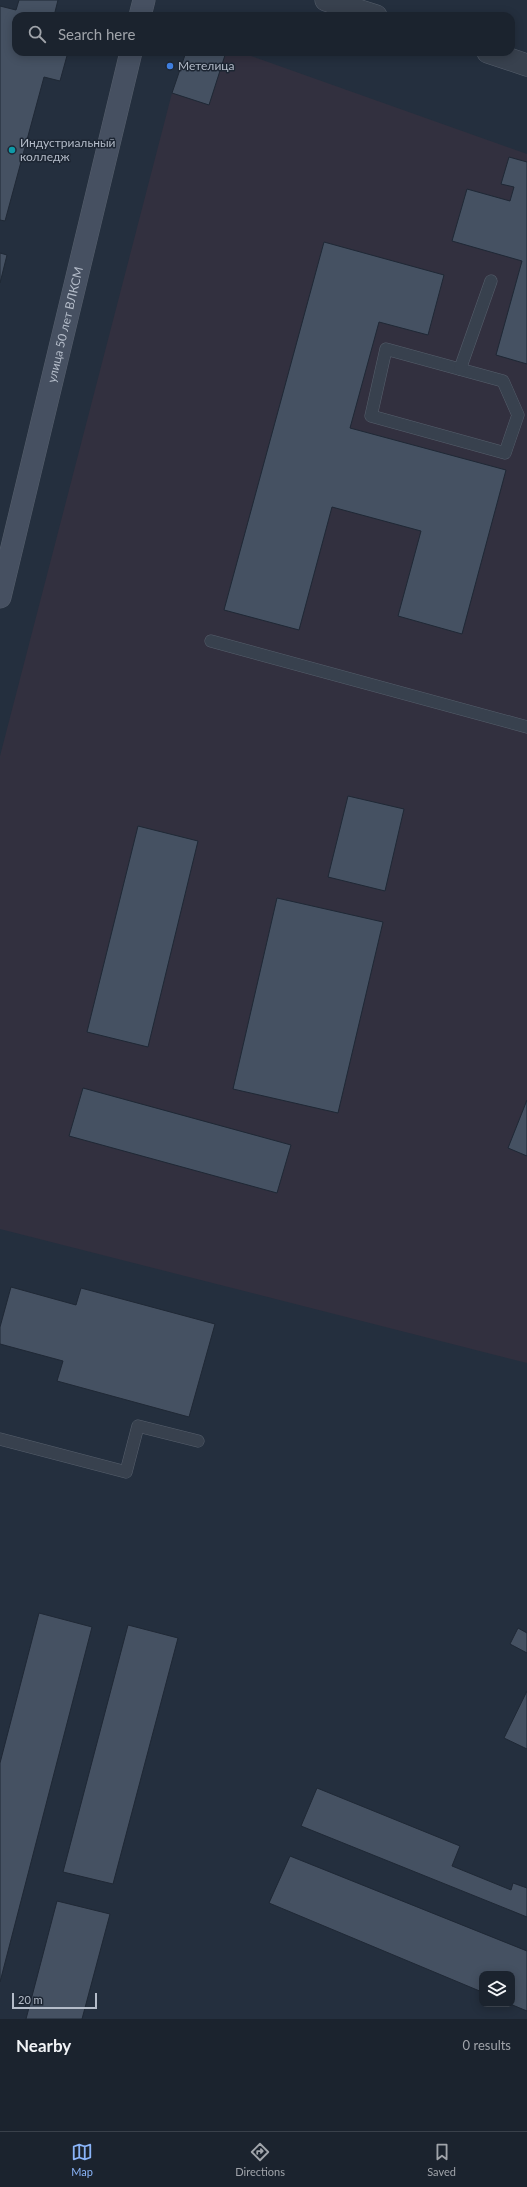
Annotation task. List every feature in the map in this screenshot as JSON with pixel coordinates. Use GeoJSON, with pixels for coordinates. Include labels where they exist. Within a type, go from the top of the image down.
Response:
{"type":"FeatureCollection","features":[{"type":"Feature","properties":{"kind":"street"},"geometry":{"type":"LineString","coordinates":[[141,12],[144,0]]}},
{"type":"Feature","properties":{"kind":"street"},"geometry":{"type":"LineString","coordinates":[[326,0],[364,12]]}},
{"type":"Feature","properties":{"kind":"street","name":"улица 50 лет ВЛКСМ"},"geometry":{"type":"LineString","coordinates":[[0,597],[131,56]]}},
{"type":"Feature","properties":{"kind":"street"},"geometry":{"type":"LineString","coordinates":[[500,56],[527,65]]}},
{"type":"Feature","properties":{"kind":"lane"},"geometry":{"type":"LineString","coordinates":[[460,369],[491,281]]}},
{"type":"Feature","properties":{"kind":"lane"},"geometry":{"type":"LineString","coordinates":[[386,349],[503,381],[522,416],[505,453],[371,416],[386,349]]}},
{"type":"Feature","properties":{"kind":"lane"},"geometry":{"type":"LineString","coordinates":[[211,641],[527,727]]}},
{"type":"Feature","properties":{"kind":"lane"},"geometry":{"type":"LineString","coordinates":[[0,1439],[126,1472],[138,1426],[198,1441]]}},
{"type":"Feature","properties":{"kind":"shaded area"},"geometry":{"type":"Polygon","coordinates":[[[225,56],[251,56],[527,154],[527,1363],[0,1229],[0,756],[172,93],[209,105],[225,56]]]}},
{"type":"Feature","properties":{"kind":"building","name":"Индустриальный колледж"},"geometry":{"type":"Polygon","coordinates":[[[19,0],[58,0],[55,12],[12,12],[12,56],[67,56],[60,81],[44,77],[5,221],[0,220],[0,6],[16,10],[19,0]]]}},
{"type":"Feature","properties":{"kind":"building"},"geometry":{"type":"Polygon","coordinates":[[[185,56],[225,56],[209,105],[172,93],[185,56]]]}},
{"type":"Feature","properties":{"kind":"building"},"geometry":{"type":"Polygon","coordinates":[[[509,157],[527,162],[527,364],[496,355],[522,261],[452,241],[467,189],[510,201],[514,187],[501,184],[509,157]]]}},
{"type":"Feature","properties":{"kind":"building"},"geometry":{"type":"Polygon","coordinates":[[[324,242],[444,275],[428,335],[379,322],[350,428],[506,470],[462,634],[398,616],[421,531],[332,507],[299,630],[224,610],[324,242]]]}},
{"type":"Feature","properties":{"kind":"building"},"geometry":{"type":"Polygon","coordinates":[[[0,253],[7,255],[0,283],[0,253]]]}},
{"type":"Feature","properties":{"kind":"building"},"geometry":{"type":"Polygon","coordinates":[[[348,796],[404,809],[385,891],[328,877],[348,796]]]}},
{"type":"Feature","properties":{"kind":"building"},"geometry":{"type":"Polygon","coordinates":[[[138,826],[198,841],[148,1047],[87,1032],[138,826]]]}},
{"type":"Feature","properties":{"kind":"building"},"geometry":{"type":"Polygon","coordinates":[[[277,898],[383,922],[338,1113],[233,1089],[277,898]]]}},
{"type":"Feature","properties":{"kind":"building"},"geometry":{"type":"Polygon","coordinates":[[[83,1088],[291,1145],[277,1193],[69,1136],[83,1088]]]}},
{"type":"Feature","properties":{"kind":"building"},"geometry":{"type":"Polygon","coordinates":[[[527,1100],[527,1156],[508,1148],[527,1100]]]}},
{"type":"Feature","properties":{"kind":"building"},"geometry":{"type":"Polygon","coordinates":[[[11,1287],[76,1305],[81,1288],[215,1324],[189,1417],[57,1381],[63,1361],[0,1344],[0,1327],[11,1287]]]}},
{"type":"Feature","properties":{"kind":"building"},"geometry":{"type":"Polygon","coordinates":[[[39,1613],[92,1627],[0,1982],[0,1763],[39,1613]]]}},
{"type":"Feature","properties":{"kind":"building"},"geometry":{"type":"Polygon","coordinates":[[[128,1625],[178,1638],[113,1884],[63,1872],[128,1625]]]}},
{"type":"Feature","properties":{"kind":"building"},"geometry":{"type":"Polygon","coordinates":[[[518,1628],[527,1633],[527,1653],[510,1644],[518,1628]]]}},
{"type":"Feature","properties":{"kind":"building"},"geometry":{"type":"Polygon","coordinates":[[[527,1691],[527,1749],[504,1738],[527,1691]]]}},
{"type":"Feature","properties":{"kind":"building"},"geometry":{"type":"Polygon","coordinates":[[[317,1788],[460,1846],[452,1866],[511,1890],[513,1883],[527,1888],[527,1917],[301,1826],[317,1788]]]}},
{"type":"Feature","properties":{"kind":"building"},"geometry":{"type":"Polygon","coordinates":[[[290,1856],[527,1951],[527,2011],[515,2006],[515,1971],[479,1971],[479,1991],[269,1903],[290,1856]]]}},
{"type":"Feature","properties":{"kind":"building"},"geometry":{"type":"Polygon","coordinates":[[[57,1901],[110,1914],[82,2019],[26,2019],[57,1901]]]}},
{"type":"Feature","properties":{"kind":"place","name":"Метелица"},"geometry":{"type":"Point","coordinates":[170,66]}},
{"type":"Feature","properties":{"kind":"place","name":"Индустриальный колледж"},"geometry":{"type":"Point","coordinates":[12,150]}}]}
